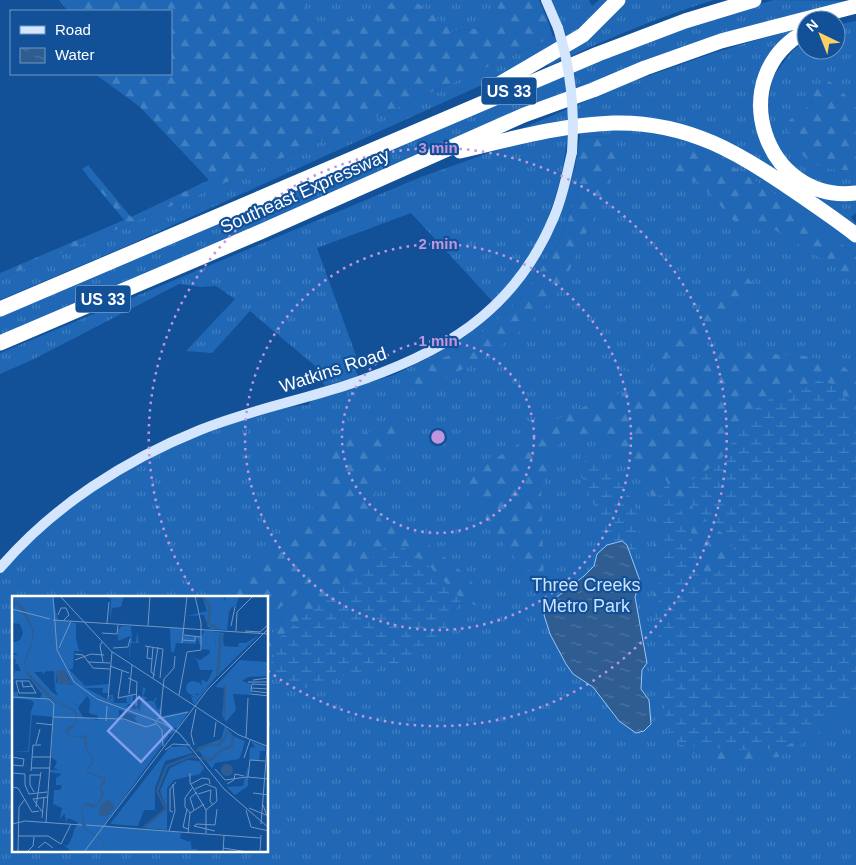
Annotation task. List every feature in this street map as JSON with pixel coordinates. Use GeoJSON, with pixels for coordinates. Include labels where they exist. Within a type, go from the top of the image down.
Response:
{"type":"FeatureCollection","features":[{"type":"Feature","properties":{"kind":"highway"},"geometry":{"type":"LineString","coordinates":[[378,148],[506,81],[583,36],[618,0]]}},
{"type":"Feature","properties":{"kind":"highway","name":"Southeast Expressway"},"geometry":{"type":"LineString","coordinates":[[0,310],[642,36],[754,0]]}},
{"type":"Feature","properties":{"kind":"highway","name":"Southeast Expressway"},"geometry":{"type":"LineString","coordinates":[[0,343],[258,233],[524,115],[721,41],[855,6]]}},
{"type":"Feature","properties":{"kind":"highway"},"geometry":{"type":"LineString","coordinates":[[796,38],[788,44],[769,68],[760,97],[762,126],[771,149],[783,165],[796,177],[821,190],[842,194],[856,194]]}},
{"type":"Feature","properties":{"kind":"highway"},"geometry":{"type":"LineString","coordinates":[[427,158],[564,128],[615,123],[662,127],[700,137],[738,154],[770,174],[856,235]]}},
{"type":"Feature","properties":{"kind":"street","name":"Watkins Road"},"geometry":{"type":"LineString","coordinates":[[0,568],[47,520],[76,498],[126,466],[156,450],[218,423],[386,372],[432,351],[466,331],[508,292],[524,272],[543,241],[560,199],[572,152],[573,114],[568,62],[558,28],[546,0]]}},
{"type":"Feature","properties":{"kind":"green space"},"geometry":{"type":"Polygon","coordinates":[[[59,0],[304,0],[307,13],[325,34],[335,31],[355,18],[368,20],[394,1],[415,1],[453,31],[484,28],[498,16],[497,0],[539,0],[553,37],[277,160],[0,279],[0,273],[124,220],[82,169],[88,165],[131,217],[209,180],[140,107],[96,75],[172,75],[172,10],[67,10],[59,0]]]}},
{"type":"Feature","properties":{"kind":"green space"},"geometry":{"type":"Polygon","coordinates":[[[303,0],[497,0],[498,16],[484,28],[452,31],[415,1],[379,13],[368,20],[346,23],[335,32],[325,34],[307,13],[303,0]]]}},
{"type":"Feature","properties":{"kind":"green space"},"geometry":{"type":"Polygon","coordinates":[[[552,0],[589,0],[592,6],[599,0],[612,0],[572,38],[515,70],[129,245],[0,300],[0,279],[277,160],[553,37],[566,35],[552,0]]]}},
{"type":"Feature","properties":{"kind":"green space"},"geometry":{"type":"Polygon","coordinates":[[[622,0],[714,0],[630,30],[549,66],[548,64],[622,0]]]}},
{"type":"Feature","properties":{"kind":"green space"},"geometry":{"type":"Polygon","coordinates":[[[774,0],[856,1],[816,10],[796,10],[796,14],[712,38],[0,336],[0,315],[615,52],[738,10],[774,0]]]}},
{"type":"Feature","properties":{"kind":"green space"},"geometry":{"type":"Polygon","coordinates":[[[856,21],[856,108],[842,91],[815,88],[810,105],[788,122],[840,171],[856,170],[856,188],[845,189],[813,182],[782,158],[766,115],[773,76],[796,48],[796,60],[846,60],[846,23],[856,21]]]}},
{"type":"Feature","properties":{"kind":"green space"},"geometry":{"type":"Polygon","coordinates":[[[793,29],[794,33],[755,97],[782,171],[856,199],[856,213],[851,217],[856,224],[856,230],[676,126],[518,130],[634,81],[713,53],[793,29]]]}},
{"type":"Feature","properties":{"kind":"green space"},"geometry":{"type":"Polygon","coordinates":[[[825,78],[842,91],[856,108],[856,170],[831,169],[820,166],[802,155],[790,135],[787,122],[810,105],[815,88],[825,78]]]}},
{"type":"Feature","properties":{"kind":"green space","name":"Three Creeks Metro Park"},"geometry":{"type":"Polygon","coordinates":[[[614,127],[672,133],[741,160],[856,240],[856,256],[758,183],[720,159],[693,147],[856,274],[856,865],[0,865],[0,573],[54,521],[115,477],[148,459],[218,429],[253,417],[273,411],[308,405],[312,399],[394,375],[438,353],[464,337],[484,321],[561,213],[575,166],[579,191],[561,238],[522,298],[491,326],[454,353],[419,368],[446,365],[537,299],[617,136],[580,137],[580,129],[614,127]]]}},
{"type":"Feature","properties":{"kind":"green space"},"geometry":{"type":"Polygon","coordinates":[[[568,132],[558,189],[545,225],[527,260],[516,276],[493,302],[411,213],[317,248],[358,361],[354,366],[358,376],[325,386],[314,365],[250,311],[212,353],[186,351],[235,299],[216,286],[201,287],[179,284],[32,360],[0,374],[0,353],[421,177],[546,135],[568,132]]]}},
{"type":"Feature","properties":{"kind":"green space"},"geometry":{"type":"Polygon","coordinates":[[[617,136],[618,162],[569,271],[544,309],[515,336],[477,362],[423,389],[416,387],[412,375],[419,368],[454,353],[491,326],[522,298],[561,238],[579,191],[575,166],[580,137],[617,136]]]}},
{"type":"Feature","properties":{"kind":"green space"},"geometry":{"type":"Polygon","coordinates":[[[693,147],[720,159],[746,175],[795,209],[856,256],[856,287],[833,266],[762,222],[741,229],[700,183],[666,172],[664,165],[678,152],[693,147]]]}},
{"type":"Feature","properties":{"kind":"green space"},"geometry":{"type":"Polygon","coordinates":[[[748,278],[757,289],[754,297],[661,362],[629,377],[627,370],[690,323],[744,279],[748,278]]]}},
{"type":"Feature","properties":{"kind":"green space"},"geometry":{"type":"Polygon","coordinates":[[[722,351],[806,356],[842,365],[856,378],[856,441],[852,435],[851,405],[819,380],[797,393],[780,392],[755,409],[719,462],[686,484],[693,509],[727,537],[736,554],[718,572],[697,571],[691,531],[665,478],[658,481],[661,543],[658,605],[653,602],[654,507],[647,480],[595,435],[571,434],[552,450],[541,493],[544,584],[514,557],[497,536],[461,481],[557,419],[624,392],[695,358],[722,351]]]}},
{"type":"Feature","properties":{"kind":"green space"},"geometry":{"type":"Polygon","coordinates":[[[819,380],[837,386],[851,405],[852,435],[856,441],[856,699],[804,737],[780,749],[730,750],[680,745],[666,726],[661,650],[653,602],[658,604],[661,558],[661,512],[658,481],[665,478],[691,531],[697,571],[718,572],[736,553],[727,537],[693,509],[686,484],[719,462],[755,409],[780,392],[797,393],[819,380]]]}},
{"type":"Feature","properties":{"kind":"green space"},"geometry":{"type":"Polygon","coordinates":[[[397,422],[401,434],[390,452],[368,515],[354,541],[330,567],[269,616],[269,596],[224,596],[224,591],[274,551],[307,515],[323,488],[335,443],[397,422]]]}},
{"type":"Feature","properties":{"kind":"green space"},"geometry":{"type":"Polygon","coordinates":[[[586,458],[606,465],[626,487],[636,509],[640,534],[634,565],[627,545],[607,545],[597,554],[602,523],[581,476],[586,458]]]}},
{"type":"Feature","properties":{"kind":"green space"},"geometry":{"type":"Polygon","coordinates":[[[379,514],[401,521],[468,577],[481,595],[479,607],[461,599],[430,567],[280,637],[269,654],[269,636],[356,552],[370,533],[379,514]]]}},
{"type":"Feature","properties":{"kind":"green space"},"geometry":{"type":"Polygon","coordinates":[[[397,543],[430,567],[461,599],[448,626],[412,662],[343,676],[305,688],[282,684],[270,666],[280,637],[384,548],[397,543]]]}},
{"type":"Feature","properties":{"kind":"green space"},"geometry":{"type":"Polygon","coordinates":[[[856,699],[856,705],[803,744],[779,757],[726,761],[680,750],[680,745],[730,750],[804,737],[856,699]]]}},
{"type":"Feature","properties":{"kind":"water"},"geometry":{"type":"Polygon","coordinates":[[[622,541],[627,545],[640,581],[635,597],[647,663],[642,670],[641,689],[649,700],[651,724],[644,731],[636,733],[619,721],[593,687],[573,674],[550,634],[544,615],[553,600],[594,566],[597,554],[607,545],[622,541]]]}}]}
